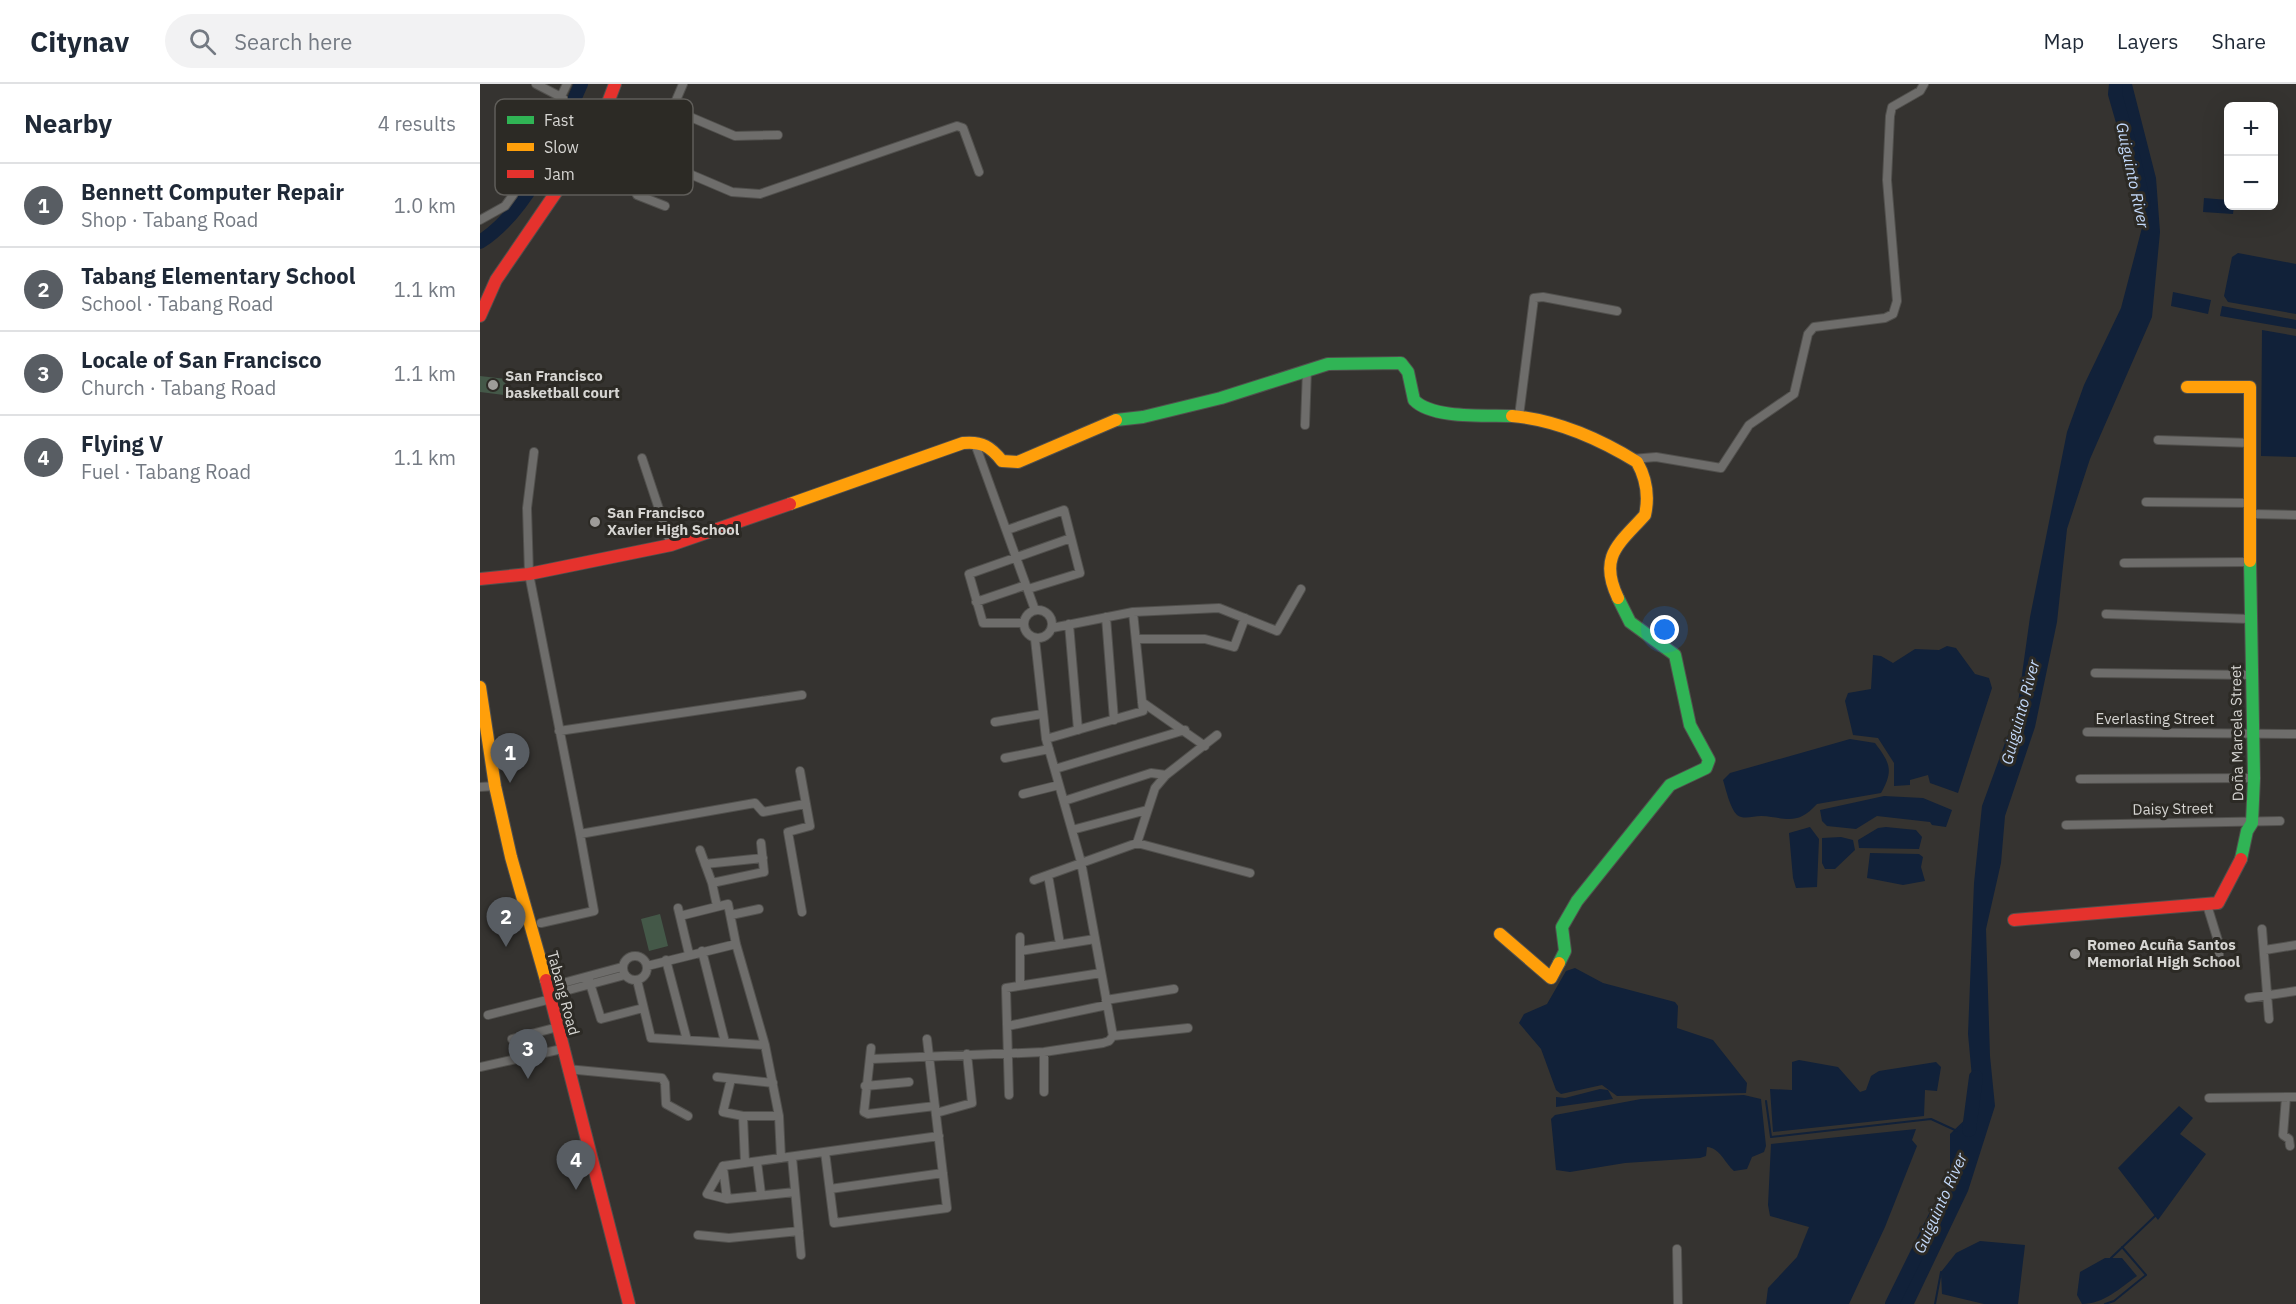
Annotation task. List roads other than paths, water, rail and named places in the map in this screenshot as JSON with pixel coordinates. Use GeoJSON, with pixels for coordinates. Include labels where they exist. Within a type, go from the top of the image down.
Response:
{"type":"FeatureCollection","features":[{"type":"Feature","properties":{"kind":"street"},"geometry":{"type":"LineString","coordinates":[[536,84],[563,98],[567,84]]}},
{"type":"Feature","properties":{"kind":"street"},"geometry":{"type":"LineString","coordinates":[[609,99],[615,84]]}},
{"type":"Feature","properties":{"kind":"street"},"geometry":{"type":"LineString","coordinates":[[678,99],[683,84]]}},
{"type":"Feature","properties":{"kind":"street"},"geometry":{"type":"LineString","coordinates":[[1632,459],[1656,457],[1721,468],[1749,425],[1794,394],[1808,334],[1814,327],[1885,318],[1893,314],[1897,301],[1887,180],[1890,116],[1892,107],[1920,92],[1924,84]]}},
{"type":"Feature","properties":{"kind":"street"},"geometry":{"type":"LineString","coordinates":[[693,118],[735,136],[778,135]]}},
{"type":"Feature","properties":{"kind":"street"},"geometry":{"type":"LineString","coordinates":[[693,176],[732,192],[760,194],[957,126],[963,128],[979,172]]}},
{"type":"Feature","properties":{"kind":"street"},"geometry":{"type":"LineString","coordinates":[[480,220],[505,206],[513,195]]}},
{"type":"Feature","properties":{"kind":"street"},"geometry":{"type":"LineString","coordinates":[[480,316],[496,280],[554,195]]}},
{"type":"Feature","properties":{"kind":"street"},"geometry":{"type":"LineString","coordinates":[[642,195],[665,206]]}},
{"type":"Feature","properties":{"kind":"street"},"geometry":{"type":"LineString","coordinates":[[1519,416],[1534,298],[1617,311]]}},
{"type":"Feature","properties":{"kind":"street"},"geometry":{"type":"LineString","coordinates":[[480,579],[529,574],[671,545],[974,441],[986,443],[1002,461],[1018,462],[1112,421],[1143,417],[1221,398],[1328,364],[1401,363],[1407,369],[1414,399],[1418,404],[1453,412],[1519,416],[1584,433],[1639,465],[1647,508],[1645,515],[1612,550],[1610,561],[1613,587],[1630,622],[1675,656],[1690,725],[1709,760],[1701,771],[1670,785],[1577,901],[1562,927],[1565,951],[1551,978],[1500,934]]}},
{"type":"Feature","properties":{"kind":"street"},"geometry":{"type":"LineString","coordinates":[[1305,425],[1307,370]]}},
{"type":"Feature","properties":{"kind":"street","name":"Doña Marcela Street"},"geometry":{"type":"LineString","coordinates":[[2187,387],[2250,387],[2252,508],[2250,619],[2254,778],[2252,822],[2247,831],[2243,855],[2218,903],[2207,905]]}},
{"type":"Feature","properties":{"kind":"street"},"geometry":{"type":"LineString","coordinates":[[2158,440],[2251,443]]}},
{"type":"Feature","properties":{"kind":"street"},"geometry":{"type":"LineString","coordinates":[[974,441],[1035,610]]}},
{"type":"Feature","properties":{"kind":"street"},"geometry":{"type":"LineString","coordinates":[[534,452],[527,508],[529,574],[594,910],[541,923]]}},
{"type":"Feature","properties":{"kind":"street"},"geometry":{"type":"LineString","coordinates":[[642,458],[671,545]]}},
{"type":"Feature","properties":{"kind":"street"},"geometry":{"type":"LineString","coordinates":[[2146,502],[2252,508],[2296,515]]}},
{"type":"Feature","properties":{"kind":"street"},"geometry":{"type":"LineString","coordinates":[[976,602],[1080,573],[1065,510],[1006,530]]}},
{"type":"Feature","properties":{"kind":"street"},"geometry":{"type":"LineString","coordinates":[[1023,623],[983,623],[969,573],[1071,538]]}},
{"type":"Feature","properties":{"kind":"street"},"geometry":{"type":"LineString","coordinates":[[2124,563],[2251,561]]}},
{"type":"Feature","properties":{"kind":"street"},"geometry":{"type":"LineString","coordinates":[[1052,628],[1049,615],[1042,610],[1035,610],[1027,615],[1023,623],[1028,635],[1035,639],[1047,635],[1052,628],[1133,612],[1219,608],[1277,632],[1301,589]]}},
{"type":"Feature","properties":{"kind":"street"},"geometry":{"type":"LineString","coordinates":[[1046,739],[1143,711],[1133,612]]}},
{"type":"Feature","properties":{"kind":"street"},"geometry":{"type":"LineString","coordinates":[[2106,614],[2250,619]]}},
{"type":"Feature","properties":{"kind":"street"},"geometry":{"type":"LineString","coordinates":[[1106,617],[1114,720]]}},
{"type":"Feature","properties":{"kind":"street"},"geometry":{"type":"LineString","coordinates":[[1136,639],[1205,639],[1234,647],[1245,618]]}},
{"type":"Feature","properties":{"kind":"street"},"geometry":{"type":"LineString","coordinates":[[1069,624],[1078,730]]}},
{"type":"Feature","properties":{"kind":"street"},"geometry":{"type":"LineString","coordinates":[[1035,639],[1046,739],[1081,862],[1113,1036]]}},
{"type":"Feature","properties":{"kind":"street"},"geometry":{"type":"LineString","coordinates":[[2095,673],[2251,675]]}},
{"type":"Feature","properties":{"kind":"street","name":"Tabang Road"},"geometry":{"type":"LineString","coordinates":[[480,688],[495,786],[511,857],[558,1027],[567,1070],[628,1304]]}},
{"type":"Feature","properties":{"kind":"street"},"geometry":{"type":"LineString","coordinates":[[559,731],[802,695]]}},
{"type":"Feature","properties":{"kind":"street"},"geometry":{"type":"LineString","coordinates":[[1142,702],[1205,746]]}},
{"type":"Feature","properties":{"kind":"street"},"geometry":{"type":"LineString","coordinates":[[995,722],[1042,714]]}},
{"type":"Feature","properties":{"kind":"street"},"geometry":{"type":"LineString","coordinates":[[1055,769],[1185,730]]}},
{"type":"Feature","properties":{"kind":"street","name":"Everlasting Street"},"geometry":{"type":"LineString","coordinates":[[2087,732],[2296,734]]}},
{"type":"Feature","properties":{"kind":"street"},"geometry":{"type":"LineString","coordinates":[[1137,843],[1155,788],[1166,775],[1217,735]]}},
{"type":"Feature","properties":{"kind":"street"},"geometry":{"type":"LineString","coordinates":[[1005,758],[1049,749]]}},
{"type":"Feature","properties":{"kind":"street"},"geometry":{"type":"LineString","coordinates":[[800,771],[810,826],[788,832],[802,912]]}},
{"type":"Feature","properties":{"kind":"street"},"geometry":{"type":"LineString","coordinates":[[1064,801],[1151,773],[1166,775]]}},
{"type":"Feature","properties":{"kind":"street"},"geometry":{"type":"LineString","coordinates":[[2080,779],[2254,778]]}},
{"type":"Feature","properties":{"kind":"street"},"geometry":{"type":"LineString","coordinates":[[1023,794],[1059,785]]}},
{"type":"Feature","properties":{"kind":"street"},"geometry":{"type":"LineString","coordinates":[[480,787],[495,786]]}},
{"type":"Feature","properties":{"kind":"street"},"geometry":{"type":"LineString","coordinates":[[580,834],[755,803],[763,812],[805,804]]}},
{"type":"Feature","properties":{"kind":"street"},"geometry":{"type":"LineString","coordinates":[[1072,830],[1147,810]]}},
{"type":"Feature","properties":{"kind":"street","name":"Daisy Street"},"geometry":{"type":"LineString","coordinates":[[2066,825],[2280,822]]}},
{"type":"Feature","properties":{"kind":"street"},"geometry":{"type":"LineString","coordinates":[[712,883],[764,872],[761,843]]}},
{"type":"Feature","properties":{"kind":"street"},"geometry":{"type":"LineString","coordinates":[[1034,880],[1137,843],[1250,873]]}},
{"type":"Feature","properties":{"kind":"street"},"geometry":{"type":"LineString","coordinates":[[700,850],[712,883],[717,906]]}},
{"type":"Feature","properties":{"kind":"street"},"geometry":{"type":"LineString","coordinates":[[705,864],[763,858]]}},
{"type":"Feature","properties":{"kind":"street"},"geometry":{"type":"LineString","coordinates":[[1048,875],[1060,944]]}},
{"type":"Feature","properties":{"kind":"street"},"geometry":{"type":"LineString","coordinates":[[689,954],[679,912],[728,904],[736,944],[765,1045],[773,1083],[779,1116],[780,1158]]}},
{"type":"Feature","properties":{"kind":"street"},"geometry":{"type":"LineString","coordinates":[[2014,920],[2207,905],[2219,944],[2219,957]]}},
{"type":"Feature","properties":{"kind":"street"},"geometry":{"type":"LineString","coordinates":[[731,915],[759,909]]}},
{"type":"Feature","properties":{"kind":"street"},"geometry":{"type":"LineString","coordinates":[[2262,929],[2269,1019]]}},
{"type":"Feature","properties":{"kind":"street"},"geometry":{"type":"LineString","coordinates":[[1020,937],[1020,985]]}},
{"type":"Feature","properties":{"kind":"street"},"geometry":{"type":"LineString","coordinates":[[1020,951],[1095,939]]}},
{"type":"Feature","properties":{"kind":"street"},"geometry":{"type":"LineString","coordinates":[[647,966],[736,944]]}},
{"type":"Feature","properties":{"kind":"street"},"geometry":{"type":"LineString","coordinates":[[2265,950],[2296,945]]}},
{"type":"Feature","properties":{"kind":"street"},"geometry":{"type":"LineString","coordinates":[[702,951],[725,1042]]}},
{"type":"Feature","properties":{"kind":"street"},"geometry":{"type":"LineString","coordinates":[[624,971],[626,960],[632,956],[643,959],[647,966],[645,976],[637,980]]}},
{"type":"Feature","properties":{"kind":"street"},"geometry":{"type":"LineString","coordinates":[[666,960],[687,1040]]}},
{"type":"Feature","properties":{"kind":"street"},"geometry":{"type":"LineString","coordinates":[[488,1015],[624,971]]}},
{"type":"Feature","properties":{"kind":"street"},"geometry":{"type":"LineString","coordinates":[[624,971],[637,980],[651,1038],[765,1045]]}},
{"type":"Feature","properties":{"kind":"street"},"geometry":{"type":"LineString","coordinates":[[1009,1095],[1006,987],[1101,973]]}},
{"type":"Feature","properties":{"kind":"street"},"geometry":{"type":"LineString","coordinates":[[589,981],[601,1019],[643,1008]]}},
{"type":"Feature","properties":{"kind":"street"},"geometry":{"type":"LineString","coordinates":[[1008,1026],[1174,989]]}},
{"type":"Feature","properties":{"kind":"street"},"geometry":{"type":"LineString","coordinates":[[2249,998],[2296,992]]}},
{"type":"Feature","properties":{"kind":"street"},"geometry":{"type":"LineString","coordinates":[[512,1039],[558,1027]]}},
{"type":"Feature","properties":{"kind":"street"},"geometry":{"type":"LineString","coordinates":[[871,1059],[1044,1052],[1109,1041],[1113,1036],[1188,1028]]}},
{"type":"Feature","properties":{"kind":"street"},"geometry":{"type":"LineString","coordinates":[[825,1152],[834,1223],[947,1208],[927,1039]]}},
{"type":"Feature","properties":{"kind":"street"},"geometry":{"type":"LineString","coordinates":[[871,1048],[863,1108],[868,1114],[936,1109],[972,1103],[967,1054]]}},
{"type":"Feature","properties":{"kind":"street"},"geometry":{"type":"LineString","coordinates":[[480,1067],[562,1049]]}},
{"type":"Feature","properties":{"kind":"street"},"geometry":{"type":"LineString","coordinates":[[1044,1052],[1044,1092]]}},
{"type":"Feature","properties":{"kind":"street"},"geometry":{"type":"LineString","coordinates":[[567,1070],[662,1078],[665,1083],[666,1104],[688,1116]]}},
{"type":"Feature","properties":{"kind":"street"},"geometry":{"type":"LineString","coordinates":[[717,1077],[773,1083]]}},
{"type":"Feature","properties":{"kind":"street"},"geometry":{"type":"LineString","coordinates":[[731,1079],[723,1112],[743,1116],[779,1116]]}},
{"type":"Feature","properties":{"kind":"street"},"geometry":{"type":"LineString","coordinates":[[865,1086],[909,1082]]}},
{"type":"Feature","properties":{"kind":"street"},"geometry":{"type":"LineString","coordinates":[[2286,1097],[2282,1133],[2289,1139],[2290,1146]]}},
{"type":"Feature","properties":{"kind":"street"},"geometry":{"type":"LineString","coordinates":[[2209,1098],[2296,1097]]}},
{"type":"Feature","properties":{"kind":"street"},"geometry":{"type":"LineString","coordinates":[[743,1116],[744,1163]]}},
{"type":"Feature","properties":{"kind":"street"},"geometry":{"type":"LineString","coordinates":[[723,1166],[939,1136]]}},
{"type":"Feature","properties":{"kind":"street"},"geometry":{"type":"LineString","coordinates":[[792,1157],[801,1255]]}},
{"type":"Feature","properties":{"kind":"street"},"geometry":{"type":"LineString","coordinates":[[757,1162],[761,1194]]}},
{"type":"Feature","properties":{"kind":"street"},"geometry":{"type":"LineString","coordinates":[[723,1166],[728,1199]]}},
{"type":"Feature","properties":{"kind":"street"},"geometry":{"type":"LineString","coordinates":[[723,1166],[707,1194],[728,1199],[795,1192]]}},
{"type":"Feature","properties":{"kind":"street"},"geometry":{"type":"LineString","coordinates":[[830,1189],[943,1173]]}},
{"type":"Feature","properties":{"kind":"street"},"geometry":{"type":"LineString","coordinates":[[698,1235],[729,1238],[799,1231]]}},
{"type":"Feature","properties":{"kind":"street"},"geometry":{"type":"LineString","coordinates":[[1677,1249],[1678,1304]]}},
{"type":"Feature","properties":{"kind":"water"},"geometry":{"type":"Polygon","coordinates":[[[2113,84],[2132,84],[2156,178],[2160,232],[2152,317],[2090,459],[2067,529],[2057,622],[2035,727],[2005,816],[2001,863],[1986,929],[1990,1056],[1995,1106],[1968,1191],[1914,1304],[1892,1304],[1917,1259],[1950,1178],[1950,1134],[1975,1110],[1968,1034],[1974,883],[1982,806],[2017,710],[2030,617],[2067,432],[2084,385],[2121,308],[2144,220],[2134,138],[2113,84]]]}},
{"type":"Feature","properties":{"kind":"water"},"geometry":{"type":"Polygon","coordinates":[[[2204,198],[2224,200],[2224,210],[2234,210],[2233,214],[2203,212],[2204,198]]]}},
{"type":"Feature","properties":{"kind":"water"},"geometry":{"type":"Polygon","coordinates":[[[2238,253],[2296,264],[2296,314],[2228,302],[2224,296],[2232,257],[2238,253]]]}},
{"type":"Feature","properties":{"kind":"water"},"geometry":{"type":"Polygon","coordinates":[[[2173,292],[2211,300],[2208,314],[2171,306],[2173,292]]]}},
{"type":"Feature","properties":{"kind":"water"},"geometry":{"type":"Polygon","coordinates":[[[2222,306],[2296,320],[2296,329],[2220,316],[2222,306]]]}},
{"type":"Feature","properties":{"kind":"water"},"geometry":{"type":"Polygon","coordinates":[[[2262,330],[2296,336],[2296,457],[2261,456],[2262,330]]]}},
{"type":"Feature","properties":{"kind":"water"},"geometry":{"type":"Polygon","coordinates":[[[1947,646],[1956,648],[1975,674],[1989,678],[1992,688],[1958,793],[1930,783],[1928,775],[1910,780],[1910,785],[1894,786],[1894,763],[1878,738],[1853,735],[1845,701],[1848,693],[1871,689],[1873,655],[1881,656],[1893,663],[1915,649],[1939,650],[1947,646]]]}},
{"type":"Feature","properties":{"kind":"water"},"geometry":{"type":"Polygon","coordinates":[[[1850,739],[1875,743],[1884,756],[1889,772],[1881,793],[1817,804],[1803,816],[1790,819],[1743,817],[1735,812],[1728,799],[1723,780],[1730,773],[1850,739]]]}},
{"type":"Feature","properties":{"kind":"water"},"geometry":{"type":"Polygon","coordinates":[[[1884,796],[1923,798],[1952,810],[1946,827],[1932,825],[1930,822],[1877,816],[1856,829],[1827,826],[1822,821],[1820,810],[1884,796]]]}},
{"type":"Feature","properties":{"kind":"water"},"geometry":{"type":"Polygon","coordinates":[[[1810,827],[1819,839],[1817,887],[1796,888],[1789,833],[1810,827]]]}},
{"type":"Feature","properties":{"kind":"water"},"geometry":{"type":"Polygon","coordinates":[[[1878,828],[1916,830],[1922,837],[1919,849],[1859,848],[1858,840],[1878,828]]]}},
{"type":"Feature","properties":{"kind":"water"},"geometry":{"type":"Polygon","coordinates":[[[1841,837],[1853,840],[1855,850],[1835,869],[1825,869],[1822,863],[1822,838],[1841,837]]]}},
{"type":"Feature","properties":{"kind":"water"},"geometry":{"type":"Polygon","coordinates":[[[1870,853],[1919,854],[1923,857],[1921,867],[1925,881],[1903,885],[1867,878],[1870,853]]]}},
{"type":"Feature","properties":{"kind":"water"},"geometry":{"type":"Polygon","coordinates":[[[1575,968],[1603,983],[1675,1002],[1678,1006],[1677,1028],[1713,1040],[1747,1083],[1746,1093],[1617,1096],[1602,1085],[1561,1094],[1556,1090],[1541,1049],[1519,1023],[1524,1014],[1547,1004],[1566,971],[1575,968]]]}},
{"type":"Feature","properties":{"kind":"water"},"geometry":{"type":"Polygon","coordinates":[[[1799,1060],[1838,1067],[1860,1092],[1866,1090],[1871,1076],[1879,1071],[1936,1062],[1941,1067],[1937,1091],[1925,1090],[1924,1116],[1773,1132],[1770,1089],[1792,1090],[1792,1062],[1799,1060]]]}},
{"type":"Feature","properties":{"kind":"water"},"geometry":{"type":"Polygon","coordinates":[[[1600,1089],[1608,1090],[1613,1099],[1556,1107],[1556,1097],[1565,1098],[1600,1089]]]}},
{"type":"Feature","properties":{"kind":"water"},"geometry":{"type":"Polygon","coordinates":[[[1744,1095],[1761,1099],[1766,1146],[1764,1152],[1752,1157],[1747,1169],[1734,1171],[1719,1153],[1707,1147],[1706,1156],[1700,1158],[1625,1163],[1570,1172],[1556,1170],[1551,1119],[1555,1115],[1641,1099],[1744,1095]]]}},
{"type":"Feature","properties":{"kind":"water"},"geometry":{"type":"Polygon","coordinates":[[[2179,1106],[2193,1118],[2180,1134],[2206,1154],[2158,1220],[2118,1168],[2179,1106]]]}},
{"type":"Feature","properties":{"kind":"water"},"geometry":{"type":"Polygon","coordinates":[[[1916,1129],[1912,1140],[1917,1146],[1885,1227],[1849,1304],[1766,1304],[1768,1288],[1797,1257],[1809,1227],[1770,1216],[1768,1205],[1771,1144],[1916,1129]]]}},
{"type":"Feature","properties":{"kind":"water"},"geometry":{"type":"Polygon","coordinates":[[[1980,1241],[2025,1245],[2018,1304],[1984,1304],[1942,1294],[1941,1272],[1956,1253],[1980,1241]]]}},
{"type":"Feature","properties":{"kind":"water"},"geometry":{"type":"Polygon","coordinates":[[[2105,1258],[2122,1258],[2137,1276],[2105,1298],[2082,1304],[2077,1295],[2080,1272],[2105,1258]]]}},
{"type":"Feature","properties":{"kind":"waterway"},"geometry":{"type":"LineString","coordinates":[[574,99],[581,84]]}},
{"type":"Feature","properties":{"kind":"waterway","name":"Guiguinto River"},"geometry":{"type":"LineString","coordinates":[[2116,84],[2115,94],[2144,205]]}},
{"type":"Feature","properties":{"kind":"waterway"},"geometry":{"type":"LineString","coordinates":[[480,242],[498,228],[525,195]]}},
{"type":"Feature","properties":{"kind":"waterway","name":"Guiguinto River"},"geometry":{"type":"LineString","coordinates":[[1969,1130],[1976,1077]]}},
{"type":"Feature","properties":{"kind":"waterway"},"geometry":{"type":"LineString","coordinates":[[1766,1101],[1771,1137],[1931,1119],[1957,1131]]}},
{"type":"Feature","properties":{"kind":"waterway","name":"Guiguinto River"},"geometry":{"type":"LineString","coordinates":[[1892,1304],[1939,1209]]}},
{"type":"Feature","properties":{"kind":"waterway"},"geometry":{"type":"LineString","coordinates":[[2111,1258],[2155,1216]]}},
{"type":"Feature","properties":{"kind":"waterway"},"geometry":{"type":"LineString","coordinates":[[2105,1304],[2114,1301],[2146,1275],[2122,1247]]}},
{"type":"Feature","properties":{"kind":"waterway"},"geometry":{"type":"LineString","coordinates":[[1935,1304],[1941,1272]]}},
{"type":"Feature","properties":{"kind":"place","name":"San Francisco basketball court"},"geometry":{"type":"Point","coordinates":[493,385]}},
{"type":"Feature","properties":{"kind":"place","name":"San Francisco Xavier High School"},"geometry":{"type":"Point","coordinates":[595,522]}},
{"type":"Feature","properties":{"kind":"place","name":"Bennett Computer Repair"},"geometry":{"type":"Point","coordinates":[510,783]}},
{"type":"Feature","properties":{"kind":"place","name":"Tabang Elementary School"},"geometry":{"type":"Point","coordinates":[506,947]}},
{"type":"Feature","properties":{"kind":"place","name":"Romeo Acuña Santos Memorial High School"},"geometry":{"type":"Point","coordinates":[2075,954]}},
{"type":"Feature","properties":{"kind":"place","name":"Locale of San Francisco"},"geometry":{"type":"Point","coordinates":[528,1079]}},
{"type":"Feature","properties":{"kind":"place","name":"Flying V"},"geometry":{"type":"Point","coordinates":[576,1190]}}]}
